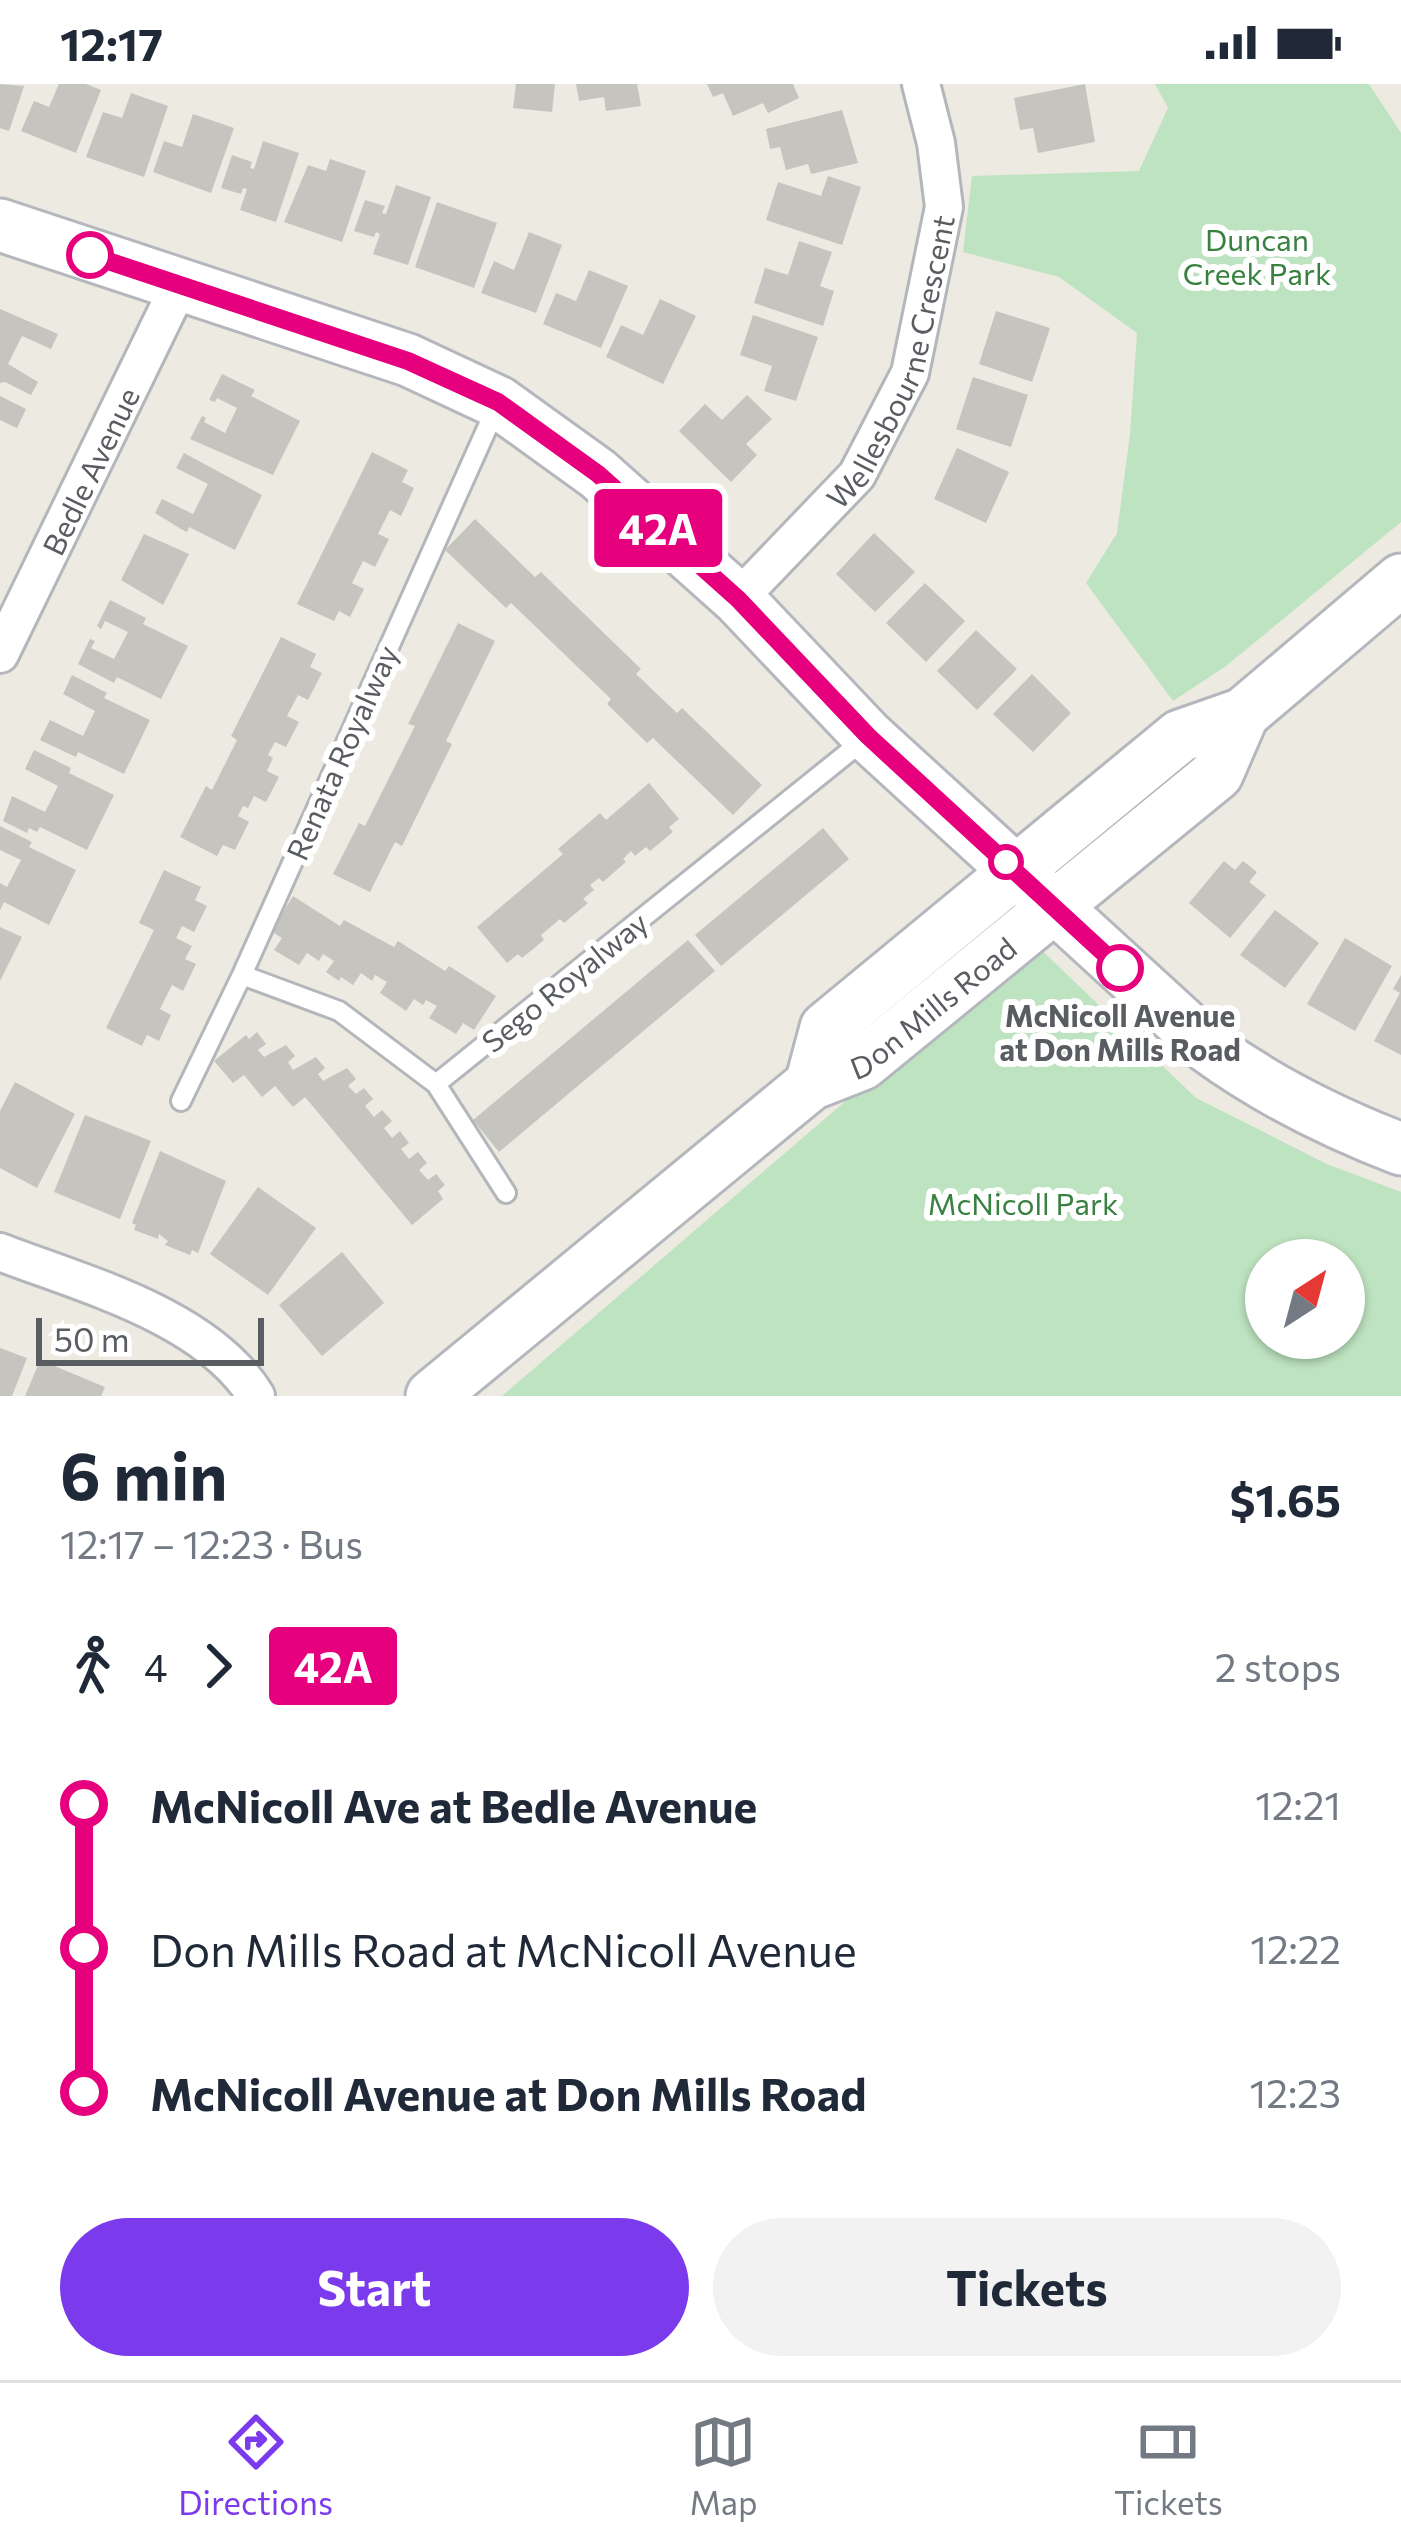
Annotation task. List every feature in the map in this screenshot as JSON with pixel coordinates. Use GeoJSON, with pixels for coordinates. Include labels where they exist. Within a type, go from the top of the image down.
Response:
{"type":"FeatureCollection","features":[{"type":"Feature","properties":{"kind":"street","name":"Wellesbourne Crescent"},"geometry":{"type":"LineString","coordinates":[[738,599],[857,475],[910,373],[944,207],[936,142],[921,84]]}},
{"type":"Feature","properties":{"kind":"street"},"geometry":{"type":"LineString","coordinates":[[0,225],[408,361],[498,402],[598,474],[738,599],[868,736],[1208,1047],[1251,1079],[1307,1110],[1401,1149]]}},
{"type":"Feature","properties":{"kind":"street","name":"Bedle Avenue"},"geometry":{"type":"LineString","coordinates":[[0,654],[179,286]]}},
{"type":"Feature","properties":{"kind":"street","name":"Don Mills Road"},"geometry":{"type":"LineString","coordinates":[[432,1396],[811,1084],[826,1028],[1217,774],[1243,713],[1401,580]]}},
{"type":"Feature","properties":{"kind":"street"},"geometry":{"type":"LineString","coordinates":[[0,1252],[163,1315],[242,1373],[256,1396]]}},
{"type":"Feature","properties":{"kind":"lane","name":"Renata Royalway"},"geometry":{"type":"LineString","coordinates":[[181,1101],[498,402]]}},
{"type":"Feature","properties":{"kind":"lane","name":"Sego Royalway"},"geometry":{"type":"LineString","coordinates":[[436,1084],[868,736]]}},
{"type":"Feature","properties":{"kind":"lane"},"geometry":{"type":"LineString","coordinates":[[242,975],[339,1011],[436,1084],[506,1192]]}},
{"type":"Feature","properties":{"kind":"green space","name":"Duncan Creek Park"},"geometry":{"type":"Polygon","coordinates":[[[1155,84],[1369,84],[1401,133],[1401,522],[1226,666],[1173,701],[1086,583],[1117,533],[1137,333],[1059,277],[963,252],[972,176],[1139,171],[1168,108],[1155,84]]]}},
{"type":"Feature","properties":{"kind":"green space","name":"McNicoll Park"},"geometry":{"type":"Polygon","coordinates":[[[1032,941],[1196,1098],[1327,1164],[1401,1192],[1401,1396],[502,1396],[1032,941]]]}},
{"type":"Feature","properties":{"kind":"building"},"geometry":{"type":"Polygon","coordinates":[[[0,84],[24,86],[9,131],[0,128],[0,84]]]}},
{"type":"Feature","properties":{"kind":"building"},"geometry":{"type":"Polygon","coordinates":[[[59,84],[86,84],[101,90],[76,153],[21,131],[34,101],[49,107],[59,84]]]}},
{"type":"Feature","properties":{"kind":"building"},"geometry":{"type":"Polygon","coordinates":[[[516,84],[555,84],[552,112],[513,108],[516,84]]]}},
{"type":"Feature","properties":{"kind":"building"},"geometry":{"type":"Polygon","coordinates":[[[576,84],[637,84],[641,106],[606,111],[604,97],[579,101],[576,84]]]}},
{"type":"Feature","properties":{"kind":"building"},"geometry":{"type":"Polygon","coordinates":[[[707,84],[793,84],[799,98],[768,113],[763,103],[733,116],[723,93],[713,97],[707,84]]]}},
{"type":"Feature","properties":{"kind":"building"},"geometry":{"type":"Polygon","coordinates":[[[1085,84],[1095,142],[1038,153],[1033,128],[1020,130],[1014,98],[1085,84]]]}},
{"type":"Feature","properties":{"kind":"building"},"geometry":{"type":"Polygon","coordinates":[[[131,93],[168,106],[144,177],[86,157],[103,112],[122,118],[131,93]]]}},
{"type":"Feature","properties":{"kind":"building"},"geometry":{"type":"Polygon","coordinates":[[[842,110],[858,163],[811,174],[808,164],[786,170],[780,147],[770,149],[766,129],[842,110]]]}},
{"type":"Feature","properties":{"kind":"building"},"geometry":{"type":"Polygon","coordinates":[[[193,114],[234,128],[211,193],[153,172],[164,141],[182,147],[193,114]]]}},
{"type":"Feature","properties":{"kind":"building"},"geometry":{"type":"Polygon","coordinates":[[[263,141],[299,153],[276,222],[240,210],[247,189],[241,194],[221,188],[232,155],[252,162],[254,169],[263,141]]]}},
{"type":"Feature","properties":{"kind":"building"},"geometry":{"type":"Polygon","coordinates":[[[330,159],[366,171],[342,242],[284,222],[308,165],[326,171],[330,159]]]}},
{"type":"Feature","properties":{"kind":"building"},"geometry":{"type":"Polygon","coordinates":[[[828,176],[861,187],[842,245],[766,220],[778,182],[821,196],[828,176]]]}},
{"type":"Feature","properties":{"kind":"building"},"geometry":{"type":"Polygon","coordinates":[[[396,185],[431,197],[408,265],[373,254],[380,234],[374,237],[354,231],[365,200],[385,206],[382,213],[386,214],[396,185]]]}},
{"type":"Feature","properties":{"kind":"building"},"geometry":{"type":"Polygon","coordinates":[[[437,202],[497,223],[474,288],[415,267],[437,202]]]}},
{"type":"Feature","properties":{"kind":"building"},"geometry":{"type":"Polygon","coordinates":[[[529,232],[562,245],[536,313],[481,293],[494,261],[514,270],[529,232]]]}},
{"type":"Feature","properties":{"kind":"building"},"geometry":{"type":"Polygon","coordinates":[[[799,241],[832,252],[820,286],[834,291],[823,326],[754,303],[765,268],[788,275],[799,241]]]}},
{"type":"Feature","properties":{"kind":"building"},"geometry":{"type":"Polygon","coordinates":[[[589,270],[628,286],[601,348],[543,324],[556,293],[576,301],[589,270]]]}},
{"type":"Feature","properties":{"kind":"building"},"geometry":{"type":"Polygon","coordinates":[[[660,299],[696,316],[663,384],[606,357],[621,325],[643,335],[660,299]]]}},
{"type":"Feature","properties":{"kind":"building"},"geometry":{"type":"Polygon","coordinates":[[[0,309],[58,334],[51,349],[22,336],[8,364],[38,382],[31,395],[0,383],[0,309]]]}},
{"type":"Feature","properties":{"kind":"building"},"geometry":{"type":"Polygon","coordinates":[[[996,311],[1050,328],[1032,382],[979,364],[996,311]]]}},
{"type":"Feature","properties":{"kind":"building"},"geometry":{"type":"Polygon","coordinates":[[[753,315],[818,337],[796,401],[764,391],[772,366],[740,355],[753,315]]]}},
{"type":"Feature","properties":{"kind":"building"},"geometry":{"type":"Polygon","coordinates":[[[222,374],[255,390],[251,396],[300,421],[273,475],[190,439],[202,416],[204,422],[225,433],[237,408],[217,398],[209,400],[222,374]]]}},
{"type":"Feature","properties":{"kind":"building"},"geometry":{"type":"Polygon","coordinates":[[[973,377],[1028,395],[1011,447],[956,429],[973,377]]]}},
{"type":"Feature","properties":{"kind":"building"},"geometry":{"type":"Polygon","coordinates":[[[747,395],[772,419],[746,444],[757,455],[731,482],[679,431],[705,404],[722,420],[747,395]]]}},
{"type":"Feature","properties":{"kind":"building"},"geometry":{"type":"Polygon","coordinates":[[[0,396],[26,409],[17,428],[0,420],[0,396]]]}},
{"type":"Feature","properties":{"kind":"building"},"geometry":{"type":"Polygon","coordinates":[[[957,448],[1009,472],[986,523],[934,499],[957,448]]]}},
{"type":"Feature","properties":{"kind":"building"},"geometry":{"type":"Polygon","coordinates":[[[372,452],[408,470],[402,482],[414,488],[401,516],[390,510],[378,534],[389,539],[375,567],[363,561],[352,583],[364,589],[350,617],[339,611],[334,621],[297,604],[372,452]]]}},
{"type":"Feature","properties":{"kind":"building"},"geometry":{"type":"Polygon","coordinates":[[[184,453],[262,495],[235,550],[189,527],[187,532],[155,513],[162,499],[193,514],[208,484],[176,468],[184,453]]]}},
{"type":"Feature","properties":{"kind":"building"},"geometry":{"type":"Polygon","coordinates":[[[475,519],[535,577],[541,572],[641,669],[636,674],[677,713],[682,708],[762,785],[733,815],[653,738],[647,743],[607,704],[611,699],[511,603],[506,608],[445,550],[475,519]]]}},
{"type":"Feature","properties":{"kind":"building"},"geometry":{"type":"Polygon","coordinates":[[[874,533],[915,572],[875,612],[836,574],[874,533]]]}},
{"type":"Feature","properties":{"kind":"building"},"geometry":{"type":"Polygon","coordinates":[[[144,534],[189,554],[163,605],[121,580],[144,534]]]}},
{"type":"Feature","properties":{"kind":"building"},"geometry":{"type":"Polygon","coordinates":[[[925,583],[965,621],[926,662],[886,623],[925,583]]]}},
{"type":"Feature","properties":{"kind":"building"},"geometry":{"type":"Polygon","coordinates":[[[110,600],[146,618],[143,624],[188,646],[161,699],[78,664],[90,639],[95,641],[91,648],[114,659],[128,632],[105,621],[101,629],[97,626],[110,600]]]}},
{"type":"Feature","properties":{"kind":"building"},"geometry":{"type":"Polygon","coordinates":[[[458,623],[495,641],[402,846],[395,842],[370,892],[333,874],[359,823],[365,826],[415,726],[408,724],[458,623]]]}},
{"type":"Feature","properties":{"kind":"building"},"geometry":{"type":"Polygon","coordinates":[[[976,630],[1017,669],[977,710],[937,671],[976,630]]]}},
{"type":"Feature","properties":{"kind":"building"},"geometry":{"type":"Polygon","coordinates":[[[281,637],[316,654],[310,667],[322,673],[308,700],[298,695],[287,716],[299,722],[286,747],[275,742],[268,755],[273,758],[267,771],[279,777],[266,802],[254,796],[248,808],[243,806],[238,816],[249,822],[235,850],[223,845],[217,856],[180,837],[206,786],[212,790],[237,740],[231,736],[281,637]]]}},
{"type":"Feature","properties":{"kind":"building"},"geometry":{"type":"Polygon","coordinates":[[[1032,674],[1071,713],[1033,752],[993,714],[1032,674]]]}},
{"type":"Feature","properties":{"kind":"building"},"geometry":{"type":"Polygon","coordinates":[[[72,675],[107,693],[104,698],[150,720],[124,774],[40,740],[50,720],[83,736],[95,711],[63,694],[72,675]]]}},
{"type":"Feature","properties":{"kind":"building"},"geometry":{"type":"Polygon","coordinates":[[[34,750],[114,795],[87,850],[40,827],[37,832],[29,828],[27,833],[3,821],[12,796],[45,812],[58,786],[25,769],[34,750]]]}},
{"type":"Feature","properties":{"kind":"building"},"geometry":{"type":"Polygon","coordinates":[[[649,783],[679,819],[669,827],[673,832],[650,851],[646,847],[635,856],[631,851],[623,859],[626,862],[603,882],[599,878],[590,885],[594,890],[583,899],[588,903],[564,923],[560,919],[522,958],[518,954],[507,963],[477,927],[563,854],[558,849],[600,813],[606,820],[649,783]]]}},
{"type":"Feature","properties":{"kind":"building"},"geometry":{"type":"Polygon","coordinates":[[[0,826],[32,842],[29,847],[76,870],[49,925],[4,902],[0,910],[0,883],[7,887],[21,860],[0,850],[0,826]]]}},
{"type":"Feature","properties":{"kind":"building"},"geometry":{"type":"Polygon","coordinates":[[[823,828],[849,859],[721,966],[695,935],[823,828]]]}},
{"type":"Feature","properties":{"kind":"building"},"geometry":{"type":"Polygon","coordinates":[[[1224,861],[1235,870],[1243,861],[1257,872],[1249,882],[1266,895],[1230,938],[1189,903],[1224,861]]]}},
{"type":"Feature","properties":{"kind":"building"},"geometry":{"type":"Polygon","coordinates":[[[164,870],[201,887],[195,900],[207,906],[194,932],[182,926],[176,938],[192,946],[185,959],[196,964],[183,991],[172,985],[160,1009],[171,1015],[159,1041],[147,1035],[142,1046],[106,1028],[154,930],[139,923],[164,870]]]}},
{"type":"Feature","properties":{"kind":"building"},"geometry":{"type":"Polygon","coordinates":[[[293,896],[340,926],[344,920],[394,947],[398,941],[445,971],[449,966],[496,996],[474,1030],[463,1023],[456,1034],[429,1018],[437,1006],[426,1000],[423,1005],[414,999],[406,1011],[380,993],[387,982],[375,975],[372,981],[361,973],[353,985],[341,977],[339,981],[326,972],[334,961],[323,954],[319,961],[307,953],[299,965],[274,950],[282,938],[271,931],[293,896]]]}},
{"type":"Feature","properties":{"kind":"building"},"geometry":{"type":"Polygon","coordinates":[[[1275,910],[1319,943],[1285,988],[1240,955],[1275,910]]]}},
{"type":"Feature","properties":{"kind":"building"},"geometry":{"type":"Polygon","coordinates":[[[0,927],[22,937],[0,981],[0,927]]]}},
{"type":"Feature","properties":{"kind":"building"},"geometry":{"type":"Polygon","coordinates":[[[1345,938],[1392,966],[1355,1031],[1307,1004],[1345,938]]]}},
{"type":"Feature","properties":{"kind":"building"},"geometry":{"type":"Polygon","coordinates":[[[688,940],[715,971],[499,1152],[473,1120],[688,940]]]}},
{"type":"Feature","properties":{"kind":"building"},"geometry":{"type":"Polygon","coordinates":[[[1401,975],[1401,1055],[1374,1041],[1400,993],[1393,989],[1401,975]]]}},
{"type":"Feature","properties":{"kind":"building"},"geometry":{"type":"Polygon","coordinates":[[[257,1032],[266,1044],[258,1050],[264,1057],[286,1045],[295,1056],[288,1062],[293,1070],[316,1057],[325,1068],[318,1074],[323,1081],[347,1068],[356,1079],[348,1086],[356,1094],[364,1088],[373,1099],[365,1106],[374,1117],[382,1110],[392,1121],[384,1128],[392,1138],[400,1131],[409,1143],[401,1149],[409,1159],[418,1152],[427,1163],[419,1170],[428,1180],[436,1174],[445,1185],[438,1191],[443,1199],[412,1225],[305,1097],[293,1107],[275,1086],[262,1097],[244,1075],[233,1083],[214,1061],[246,1035],[249,1039],[257,1032]]]}},
{"type":"Feature","properties":{"kind":"building"},"geometry":{"type":"Polygon","coordinates":[[[15,1082],[75,1114],[37,1188],[0,1168],[0,1111],[15,1082]]]}},
{"type":"Feature","properties":{"kind":"building"},"geometry":{"type":"Polygon","coordinates":[[[85,1115],[151,1141],[120,1219],[54,1192],[85,1115]]]}},
{"type":"Feature","properties":{"kind":"building"},"geometry":{"type":"Polygon","coordinates":[[[160,1151],[226,1181],[198,1253],[192,1250],[190,1255],[165,1245],[168,1241],[159,1234],[158,1239],[134,1230],[132,1223],[160,1151]]]}},
{"type":"Feature","properties":{"kind":"building"},"geometry":{"type":"Polygon","coordinates":[[[258,1187],[316,1228],[268,1295],[210,1254],[258,1187]]]}},
{"type":"Feature","properties":{"kind":"building"},"geometry":{"type":"Polygon","coordinates":[[[342,1252],[384,1303],[322,1356],[279,1305],[342,1252]]]}},
{"type":"Feature","properties":{"kind":"building"},"geometry":{"type":"Polygon","coordinates":[[[0,1348],[27,1358],[12,1396],[0,1396],[0,1348]]]}},
{"type":"Feature","properties":{"kind":"building"},"geometry":{"type":"Polygon","coordinates":[[[40,1360],[105,1387],[101,1396],[25,1396],[40,1360]]]}},
{"type":"Feature","properties":{"kind":"bus line","name":"42A"},"geometry":{"type":"LineString","coordinates":[[90,255],[408,361],[498,402],[598,474],[738,599],[868,736],[1120,968]]}},
{"type":"Feature","properties":{"kind":"place","name":"McNicoll Avenue at Don Mills Road"},"geometry":{"type":"Point","coordinates":[1120,968]}}]}
